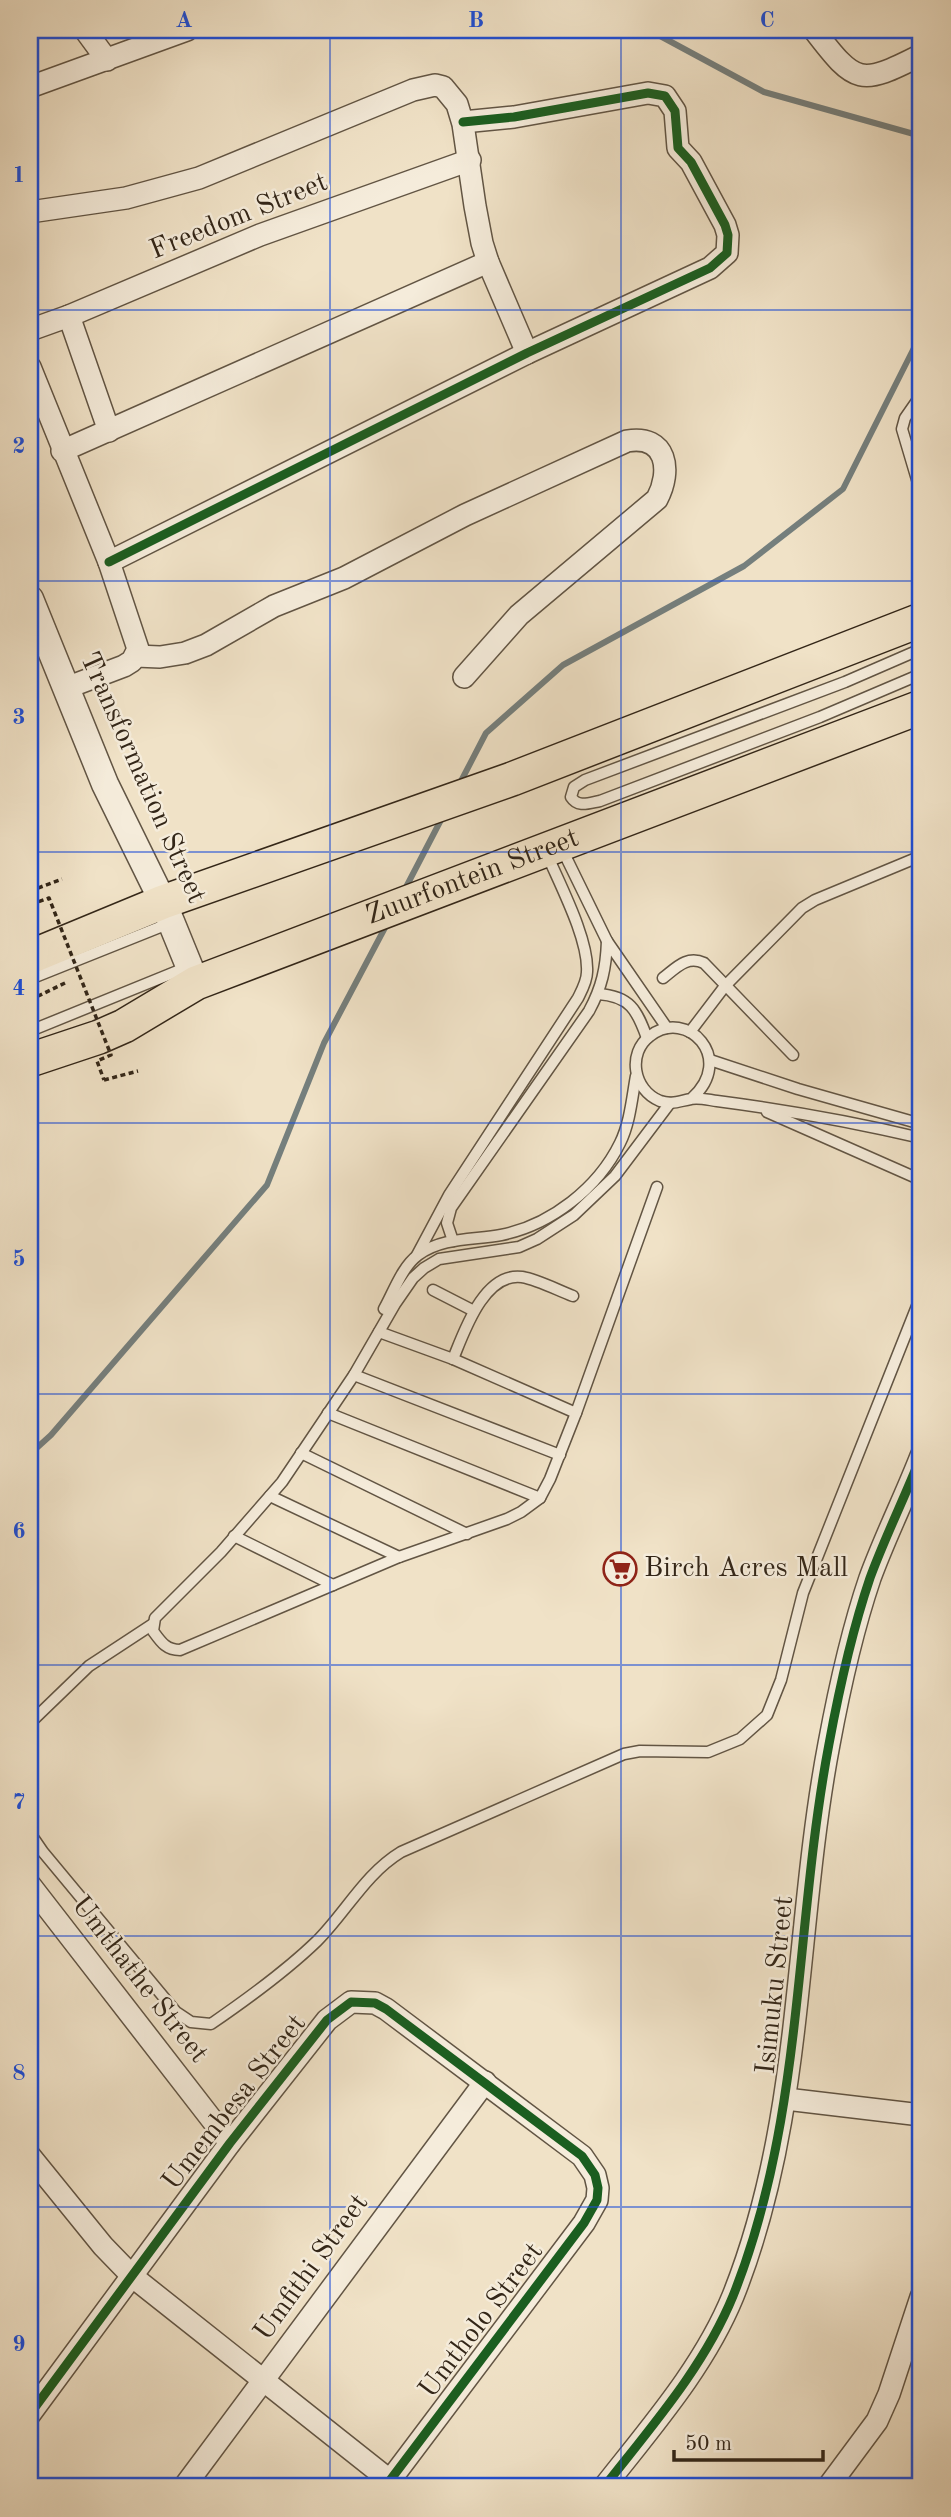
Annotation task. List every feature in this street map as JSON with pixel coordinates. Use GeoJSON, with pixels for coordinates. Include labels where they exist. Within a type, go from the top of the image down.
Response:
{"type":"FeatureCollection","features":[{"type":"Feature","properties":{"kind":"main road"},"geometry":{"type":"LineString","coordinates":[[30,957],[167,912],[364,831],[512,779],[921,620]]}},
{"type":"Feature","properties":{"kind":"main road","name":"Zuurfontein Street"},"geometry":{"type":"LineString","coordinates":[[30,1060],[124,1026],[193,975],[470,878],[921,707]]}},
{"type":"Feature","properties":{"kind":"street"},"geometry":{"type":"LineString","coordinates":[[85,30],[107,60]]}},
{"type":"Feature","properties":{"kind":"street"},"geometry":{"type":"LineString","coordinates":[[30,87],[187,30]]}},
{"type":"Feature","properties":{"kind":"street"},"geometry":{"type":"LineString","coordinates":[[814,30],[839,61],[861,77],[888,72],[921,55]]}},
{"type":"Feature","properties":{"kind":"street"},"geometry":{"type":"LineString","coordinates":[[30,212],[126,198],[198,177],[423,87],[435,85],[449,92],[457,104],[470,160],[478,224],[488,262],[527,354]]}},
{"type":"Feature","properties":{"kind":"street"},"geometry":{"type":"LineString","coordinates":[[108,562],[527,354],[710,268],[727,253],[728,234],[725,225],[691,162],[678,148],[675,111],[664,96],[648,93],[513,117],[463,122]]}},
{"type":"Feature","properties":{"kind":"street","name":"Freedom Street"},"geometry":{"type":"LineString","coordinates":[[30,330],[69,317],[260,235],[470,160]]}},
{"type":"Feature","properties":{"kind":"street"},"geometry":{"type":"LineString","coordinates":[[62,452],[488,262]]}},
{"type":"Feature","properties":{"kind":"street"},"geometry":{"type":"LineString","coordinates":[[69,317],[109,430]]}},
{"type":"Feature","properties":{"kind":"street"},"geometry":{"type":"LineString","coordinates":[[30,368],[137,640],[136,656]]}},
{"type":"Feature","properties":{"kind":"street"},"geometry":{"type":"LineString","coordinates":[[66,688],[124,666],[136,656],[160,657],[185,653],[206,645],[274,606],[344,578],[465,515],[627,441],[648,441],[657,447],[667,472],[657,499],[519,615],[464,677]]}},
{"type":"Feature","properties":{"kind":"street","name":"Transformation Street"},"geometry":{"type":"LineString","coordinates":[[30,599],[105,784],[167,912],[193,975]]}},
{"type":"Feature","properties":{"kind":"street","name":"Isimuku Street"},"geometry":{"type":"LineString","coordinates":[[604,2487],[700,2360],[733,2297],[757,2224],[786,2099],[818,1816],[829,1743],[854,1629],[871,1577],[920,1460]]}},
{"type":"Feature","properties":{"kind":"street","name":"Umthathe Street"},"geometry":{"type":"LineString","coordinates":[[30,1885],[230,2143]]}},
{"type":"Feature","properties":{"kind":"street","name":"Umembesa Street"},"geometry":{"type":"LineString","coordinates":[[30,2414],[230,2143],[327,2020],[351,2002],[375,2003],[386,2009],[582,2156],[595,2175]]}},
{"type":"Feature","properties":{"kind":"street","name":"Umfithi Street"},"geometry":{"type":"LineString","coordinates":[[184,2487],[485,2082]]}},
{"type":"Feature","properties":{"kind":"street"},"geometry":{"type":"LineString","coordinates":[[786,2099],[921,2115]]}},
{"type":"Feature","properties":{"kind":"street"},"geometry":{"type":"LineString","coordinates":[[30,2156],[103,2246],[133,2277],[391,2485]]}},
{"type":"Feature","properties":{"kind":"street","name":"Umtholo Street"},"geometry":{"type":"LineString","coordinates":[[391,2485],[584,2223],[597,2200],[595,2175]]}},
{"type":"Feature","properties":{"kind":"street"},"geometry":{"type":"LineString","coordinates":[[828,2487],[877,2421],[920,2304]]}},
{"type":"Feature","properties":{"kind":"lane"},"geometry":{"type":"LineString","coordinates":[[921,395],[905,418],[902,429],[921,493]]}},
{"type":"Feature","properties":{"kind":"lane"},"geometry":{"type":"LineString","coordinates":[[921,649],[845,682],[585,780],[574,787],[570,797],[578,804],[584,805],[600,801],[921,674]]}},
{"type":"Feature","properties":{"kind":"lane"},"geometry":{"type":"LineString","coordinates":[[552,847],[607,941],[667,1028]]}},
{"type":"Feature","properties":{"kind":"lane"},"geometry":{"type":"LineString","coordinates":[[370,1346],[370,1335],[398,1281],[417,1255],[449,1195],[584,986],[587,974],[583,944],[552,847]]}},
{"type":"Feature","properties":{"kind":"lane"},"geometry":{"type":"LineString","coordinates":[[690,1032],[725,986],[808,904],[921,856]]}},
{"type":"Feature","properties":{"kind":"lane"},"geometry":{"type":"LineString","coordinates":[[30,979],[167,912]]}},
{"type":"Feature","properties":{"kind":"lane"},"geometry":{"type":"LineString","coordinates":[[453,1241],[447,1223],[451,1208],[598,994],[606,971],[607,941]]}},
{"type":"Feature","properties":{"kind":"lane"},"geometry":{"type":"LineString","coordinates":[[663,978],[687,960],[696,959],[704,963],[793,1055]]}},
{"type":"Feature","properties":{"kind":"lane"},"geometry":{"type":"LineString","coordinates":[[30,1031],[193,975]]}},
{"type":"Feature","properties":{"kind":"lane"},"geometry":{"type":"LineString","coordinates":[[598,994],[615,996],[629,1004],[637,1013],[647,1038]]}},
{"type":"Feature","properties":{"kind":"lane"},"geometry":{"type":"LineString","coordinates":[[417,1255],[453,1241],[517,1230],[552,1216],[570,1204],[599,1173],[621,1142],[636,1076],[636,1056],[647,1038],[656,1031],[667,1028],[690,1032],[707,1049],[710,1060],[709,1075],[703,1088],[692,1098],[670,1103],[649,1094],[636,1076]]}},
{"type":"Feature","properties":{"kind":"lane"},"geometry":{"type":"LineString","coordinates":[[710,1060],[921,1122]]}},
{"type":"Feature","properties":{"kind":"lane"},"geometry":{"type":"LineString","coordinates":[[692,1098],[811,1115],[921,1138]]}},
{"type":"Feature","properties":{"kind":"lane"},"geometry":{"type":"LineString","coordinates":[[30,1723],[89,1666],[153,1624],[159,1614],[270,1496],[354,1375],[407,1287],[424,1268],[439,1259],[501,1251],[537,1239],[574,1214],[615,1176],[670,1103]]}},
{"type":"Feature","properties":{"kind":"lane"},"geometry":{"type":"LineString","coordinates":[[752,1106],[921,1180]]}},
{"type":"Feature","properties":{"kind":"lane"},"geometry":{"type":"LineString","coordinates":[[153,1624],[153,1631],[163,1644],[173,1650],[180,1650],[399,1557],[521,1512],[540,1498],[576,1413],[657,1187]]}},
{"type":"Feature","properties":{"kind":"lane"},"geometry":{"type":"LineString","coordinates":[[453,1359],[472,1310],[484,1296],[508,1278],[531,1280],[573,1296]]}},
{"type":"Feature","properties":{"kind":"lane"},"geometry":{"type":"LineString","coordinates":[[433,1290],[472,1310]]}},
{"type":"Feature","properties":{"kind":"lane"},"geometry":{"type":"LineString","coordinates":[[30,1833],[176,2012],[191,2022],[211,2024],[316,1941],[370,1877],[401,1852],[624,1754],[640,1751],[708,1752],[740,1739],[767,1715],[775,1698],[803,1593],[921,1296]]}},
{"type":"Feature","properties":{"kind":"lane"},"geometry":{"type":"LineString","coordinates":[[379,1332],[453,1359],[576,1413]]}},
{"type":"Feature","properties":{"kind":"lane"},"geometry":{"type":"LineString","coordinates":[[354,1375],[560,1455]]}},
{"type":"Feature","properties":{"kind":"lane"},"geometry":{"type":"LineString","coordinates":[[328,1413],[540,1498]]}},
{"type":"Feature","properties":{"kind":"lane"},"geometry":{"type":"LineString","coordinates":[[301,1453],[467,1534]]}},
{"type":"Feature","properties":{"kind":"lane"},"geometry":{"type":"LineString","coordinates":[[270,1496],[399,1557]]}},
{"type":"Feature","properties":{"kind":"lane"},"geometry":{"type":"LineString","coordinates":[[234,1536],[333,1585]]}},
{"type":"Feature","properties":{"kind":"path"},"geometry":{"type":"LineString","coordinates":[[62,878],[30,891],[35,904],[49,898],[111,1055],[97,1061],[104,1080],[138,1071]]}},
{"type":"Feature","properties":{"kind":"path"},"geometry":{"type":"LineString","coordinates":[[30,1000],[67,982]]}},
{"type":"Feature","properties":{"kind":"waterway"},"geometry":{"type":"LineString","coordinates":[[649,30],[764,92],[921,136]]}},
{"type":"Feature","properties":{"kind":"waterway"},"geometry":{"type":"LineString","coordinates":[[459,785],[486,733],[563,665],[744,566],[843,489],[921,334]]}},
{"type":"Feature","properties":{"kind":"waterway"},"geometry":{"type":"LineString","coordinates":[[404,891],[443,816]]}},
{"type":"Feature","properties":{"kind":"waterway"},"geometry":{"type":"LineString","coordinates":[[30,1454],[51,1435],[267,1185],[324,1043],[388,922]]}},
{"type":"Feature","properties":{"kind":"cycle path"},"geometry":{"type":"LineString","coordinates":[[109,562],[527,353],[710,268],[727,253],[728,235],[725,225],[691,162],[678,148],[675,111],[665,96],[648,93],[514,117],[463,122]]}},
{"type":"Feature","properties":{"kind":"cycle path"},"geometry":{"type":"LineString","coordinates":[[604,2487],[675,2396],[707,2347],[733,2296],[756,2229],[773,2161],[785,2092],[818,1813],[837,1703],[863,1598],[921,1456]]}},
{"type":"Feature","properties":{"kind":"cycle path"},"geometry":{"type":"LineString","coordinates":[[30,2414],[230,2143],[327,2020],[351,2002],[375,2003],[582,2156],[595,2175],[598,2188],[597,2200],[584,2223],[385,2487]]}},
{"type":"Feature","properties":{"kind":"place","name":"Birch Acres Mall"},"geometry":{"type":"Point","coordinates":[620,1569]}}]}
